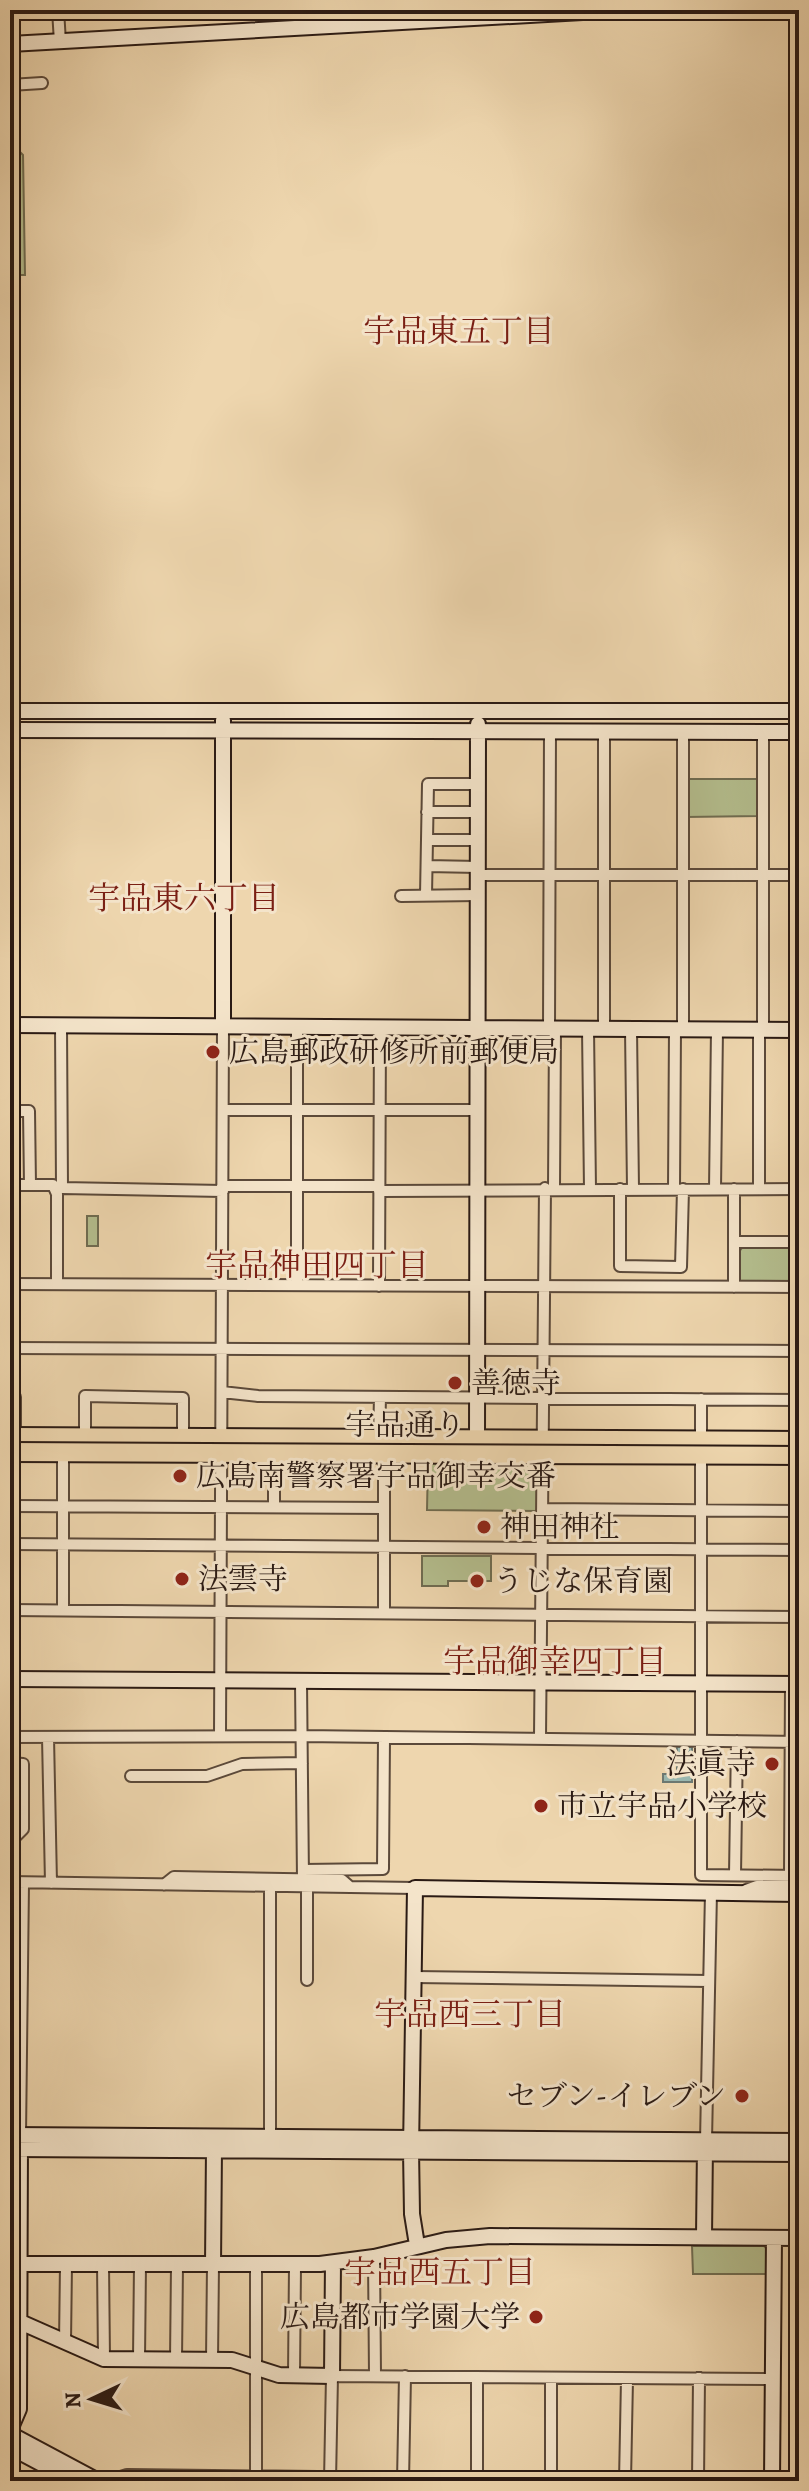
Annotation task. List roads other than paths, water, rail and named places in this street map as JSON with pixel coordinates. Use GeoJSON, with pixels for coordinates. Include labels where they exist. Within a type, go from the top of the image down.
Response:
{"type":"FeatureCollection","features":[{"type":"Feature","properties":{"kind":"highway","name":"宇品通り"},"geometry":{"type":"LineString","coordinates":[[12,1442],[85,1438],[183,1439],[274,1452],[382,1446]]}},
{"type":"Feature","properties":{"kind":"highway","name":"宇品通り"},"geometry":{"type":"LineString","coordinates":[[12,1442],[63,1452],[222,1445],[702,1447],[799,1441]]}},
{"type":"Feature","properties":{"kind":"highway","name":"宇品通り"},"geometry":{"type":"LineString","coordinates":[[702,1447],[799,1455]]}},
{"type":"Feature","properties":{"kind":"street"},"geometry":{"type":"LineString","coordinates":[[58,10],[60,42]]}},
{"type":"Feature","properties":{"kind":"street"},"geometry":{"type":"LineString","coordinates":[[10,44],[618,10]]}},
{"type":"Feature","properties":{"kind":"street"},"geometry":{"type":"LineString","coordinates":[[10,85],[42,83]]}},
{"type":"Feature","properties":{"kind":"street"},"geometry":{"type":"LineString","coordinates":[[10,711],[799,711]]}},
{"type":"Feature","properties":{"kind":"street"},"geometry":{"type":"LineString","coordinates":[[220,1735],[223,711]]}},
{"type":"Feature","properties":{"kind":"street"},"geometry":{"type":"LineString","coordinates":[[477,711],[477,1446]]}},
{"type":"Feature","properties":{"kind":"street"},"geometry":{"type":"LineString","coordinates":[[10,730],[799,732]]}},
{"type":"Feature","properties":{"kind":"street"},"geometry":{"type":"LineString","coordinates":[[540,1738],[544,1288],[550,1188],[552,1029],[550,730]]}},
{"type":"Feature","properties":{"kind":"street"},"geometry":{"type":"LineString","coordinates":[[604,731],[604,1029]]}},
{"type":"Feature","properties":{"kind":"street"},"geometry":{"type":"LineString","coordinates":[[620,1189],[620,1266],[681,1267],[679,1029],[683,731]]}},
{"type":"Feature","properties":{"kind":"street"},"geometry":{"type":"LineString","coordinates":[[759,1189],[763,731]]}},
{"type":"Feature","properties":{"kind":"street"},"geometry":{"type":"LineString","coordinates":[[426,895],[428,784],[479,784]]}},
{"type":"Feature","properties":{"kind":"street"},"geometry":{"type":"LineString","coordinates":[[427,812],[479,812]]}},
{"type":"Feature","properties":{"kind":"street"},"geometry":{"type":"LineString","coordinates":[[427,840],[478,840]]}},
{"type":"Feature","properties":{"kind":"street"},"geometry":{"type":"LineString","coordinates":[[427,866],[549,875],[799,875]]}},
{"type":"Feature","properties":{"kind":"street"},"geometry":{"type":"LineString","coordinates":[[401,896],[478,895]]}},
{"type":"Feature","properties":{"kind":"street"},"geometry":{"type":"LineString","coordinates":[[10,1025],[799,1030]]}},
{"type":"Feature","properties":{"kind":"street"},"geometry":{"type":"LineString","coordinates":[[61,1026],[62,1188],[297,1186],[478,1191],[550,1188],[799,1189]]}},
{"type":"Feature","properties":{"kind":"street"},"geometry":{"type":"LineString","coordinates":[[297,1027],[297,1285]]}},
{"type":"Feature","properties":{"kind":"street"},"geometry":{"type":"LineString","coordinates":[[379,1286],[380,1027]]}},
{"type":"Feature","properties":{"kind":"street"},"geometry":{"type":"LineString","coordinates":[[588,1029],[590,1189]]}},
{"type":"Feature","properties":{"kind":"street"},"geometry":{"type":"LineString","coordinates":[[631,1029],[633,1189]]}},
{"type":"Feature","properties":{"kind":"street"},"geometry":{"type":"LineString","coordinates":[[715,1189],[717,1029]]}},
{"type":"Feature","properties":{"kind":"street"},"geometry":{"type":"LineString","coordinates":[[223,1110],[478,1110]]}},
{"type":"Feature","properties":{"kind":"street"},"geometry":{"type":"LineString","coordinates":[[10,1111],[29,1111],[30,1185]]}},
{"type":"Feature","properties":{"kind":"street"},"geometry":{"type":"LineString","coordinates":[[10,1185],[53,1185],[57,1194],[57,1284]]}},
{"type":"Feature","properties":{"kind":"street"},"geometry":{"type":"LineString","coordinates":[[734,1189],[734,1287]]}},
{"type":"Feature","properties":{"kind":"street"},"geometry":{"type":"LineString","coordinates":[[734,1242],[799,1242]]}},
{"type":"Feature","properties":{"kind":"street"},"geometry":{"type":"LineString","coordinates":[[10,1284],[799,1287]]}},
{"type":"Feature","properties":{"kind":"street"},"geometry":{"type":"LineString","coordinates":[[10,1348],[799,1351]]}},
{"type":"Feature","properties":{"kind":"street"},"geometry":{"type":"LineString","coordinates":[[222,1392],[380,1397],[799,1400]]}},
{"type":"Feature","properties":{"kind":"street"},"geometry":{"type":"LineString","coordinates":[[85,1438],[85,1396],[183,1398],[183,1439]]}},
{"type":"Feature","properties":{"kind":"street"},"geometry":{"type":"LineString","coordinates":[[10,1397],[15,1397],[12,1442]]}},
{"type":"Feature","properties":{"kind":"street"},"geometry":{"type":"LineString","coordinates":[[380,1397],[384,1612]]}},
{"type":"Feature","properties":{"kind":"street"},"geometry":{"type":"LineString","coordinates":[[10,1679],[220,1682],[541,1684],[703,1684],[795,1684],[795,1876],[701,1875],[703,1684],[701,1399]]}},
{"type":"Feature","properties":{"kind":"street"},"geometry":{"type":"LineString","coordinates":[[63,1452],[63,1610]]}},
{"type":"Feature","properties":{"kind":"street"},"geometry":{"type":"LineString","coordinates":[[274,1452],[274,1507]]}},
{"type":"Feature","properties":{"kind":"street"},"geometry":{"type":"LineString","coordinates":[[10,1506],[384,1508]]}},
{"type":"Feature","properties":{"kind":"street"},"geometry":{"type":"LineString","coordinates":[[542,1509],[799,1511]]}},
{"type":"Feature","properties":{"kind":"street"},"geometry":{"type":"LineString","coordinates":[[10,1544],[799,1550]]}},
{"type":"Feature","properties":{"kind":"street"},"geometry":{"type":"LineString","coordinates":[[10,1610],[799,1617]]}},
{"type":"Feature","properties":{"kind":"street"},"geometry":{"type":"LineString","coordinates":[[301,1682],[307,1980]]}},
{"type":"Feature","properties":{"kind":"street"},"geometry":{"type":"LineString","coordinates":[[10,1737],[220,1735],[795,1742]]}},
{"type":"Feature","properties":{"kind":"street"},"geometry":{"type":"LineString","coordinates":[[48,1737],[51,1883]]}},
{"type":"Feature","properties":{"kind":"street"},"geometry":{"type":"LineString","coordinates":[[10,1882],[270,1887],[304,1879],[383,1869],[384,1737]]}},
{"type":"Feature","properties":{"kind":"street"},"geometry":{"type":"LineString","coordinates":[[735,1875],[737,1741]]}},
{"type":"Feature","properties":{"kind":"street"},"geometry":{"type":"LineString","coordinates":[[10,1763],[23,1764],[23,1829],[15,1837],[10,1837]]}},
{"type":"Feature","properties":{"kind":"street"},"geometry":{"type":"LineString","coordinates":[[131,1776],[207,1776],[242,1764],[302,1763]]}},
{"type":"Feature","properties":{"kind":"street"},"geometry":{"type":"LineString","coordinates":[[164,1885],[174,1877],[304,1879],[350,1887],[799,1894]]}},
{"type":"Feature","properties":{"kind":"street"},"geometry":{"type":"LineString","coordinates":[[23,1884],[15,2142],[20,2264],[19,2409],[10,2432],[98,2481]]}},
{"type":"Feature","properties":{"kind":"street"},"geometry":{"type":"LineString","coordinates":[[739,1893],[757,1886],[799,1886]]}},
{"type":"Feature","properties":{"kind":"street"},"geometry":{"type":"LineString","coordinates":[[270,1887],[270,2136]]}},
{"type":"Feature","properties":{"kind":"street"},"geometry":{"type":"LineString","coordinates":[[415,1888],[411,2143],[412,2214],[417,2245]]}},
{"type":"Feature","properties":{"kind":"street"},"geometry":{"type":"LineString","coordinates":[[704,2237],[711,1892]]}},
{"type":"Feature","properties":{"kind":"street"},"geometry":{"type":"LineString","coordinates":[[415,1977],[709,1981]]}},
{"type":"Feature","properties":{"kind":"street"},"geometry":{"type":"LineString","coordinates":[[15,2142],[270,2136],[411,2143],[706,2147],[799,2154]]}},
{"type":"Feature","properties":{"kind":"street"},"geometry":{"type":"LineString","coordinates":[[706,2147],[799,2141]]}},
{"type":"Feature","properties":{"kind":"street"},"geometry":{"type":"LineString","coordinates":[[15,2142],[214,2148],[411,2143]]}},
{"type":"Feature","properties":{"kind":"street"},"geometry":{"type":"LineString","coordinates":[[212,2360],[214,2148]]}},
{"type":"Feature","properties":{"kind":"street"},"geometry":{"type":"LineString","coordinates":[[20,2264],[295,2266],[374,2257],[417,2245],[490,2236],[799,2238]]}},
{"type":"Feature","properties":{"kind":"street"},"geometry":{"type":"LineString","coordinates":[[772,2481],[774,2238]]}},
{"type":"Feature","properties":{"kind":"street"},"geometry":{"type":"LineString","coordinates":[[374,2257],[375,2375]]}},
{"type":"Feature","properties":{"kind":"street"},"geometry":{"type":"LineString","coordinates":[[330,2479],[333,2263]]}},
{"type":"Feature","properties":{"kind":"street"},"geometry":{"type":"LineString","coordinates":[[65,2343],[66,2264]]}},
{"type":"Feature","properties":{"kind":"street"},"geometry":{"type":"LineString","coordinates":[[103,2264],[104,2359]]}},
{"type":"Feature","properties":{"kind":"street"},"geometry":{"type":"LineString","coordinates":[[139,2359],[140,2265]]}},
{"type":"Feature","properties":{"kind":"street"},"geometry":{"type":"LineString","coordinates":[[176,2360],[177,2265]]}},
{"type":"Feature","properties":{"kind":"street"},"geometry":{"type":"LineString","coordinates":[[256,2266],[254,2366],[263,2477]]}},
{"type":"Feature","properties":{"kind":"street"},"geometry":{"type":"LineString","coordinates":[[294,2375],[295,2266]]}},
{"type":"Feature","properties":{"kind":"street"},"geometry":{"type":"LineString","coordinates":[[18,2321],[104,2359],[212,2360],[294,2375],[773,2379]]}},
{"type":"Feature","properties":{"kind":"street"},"geometry":{"type":"LineString","coordinates":[[403,2480],[405,2376]]}},
{"type":"Feature","properties":{"kind":"street"},"geometry":{"type":"LineString","coordinates":[[477,2378],[477,2480]]}},
{"type":"Feature","properties":{"kind":"street"},"geometry":{"type":"LineString","coordinates":[[551,2378],[551,2481]]}},
{"type":"Feature","properties":{"kind":"street"},"geometry":{"type":"LineString","coordinates":[[698,2481],[699,2378]]}},
{"type":"Feature","properties":{"kind":"street"},"geometry":{"type":"LineString","coordinates":[[625,2481],[627,2379]]}},
{"type":"Feature","properties":{"kind":"street"},"geometry":{"type":"LineString","coordinates":[[10,2447],[74,2481]]}},
{"type":"Feature","properties":{"kind":"street"},"geometry":{"type":"LineString","coordinates":[[108,2481],[127,2475],[682,2481]]}},
{"type":"Feature","properties":{"kind":"water"},"geometry":{"type":"Polygon","coordinates":[[[677,1747],[692,1747],[692,1782],[663,1782],[663,1774],[677,1774],[677,1747]]]}},
{"type":"Feature","properties":{"kind":"tram line"},"geometry":{"type":"LineString","coordinates":[[10,1442],[799,1446]]}},
{"type":"Feature","properties":{"kind":"place","name":"広島郵政研修所前郵便局"},"geometry":{"type":"Point","coordinates":[213,1052]}},
{"type":"Feature","properties":{"kind":"place","name":"善徳寺"},"geometry":{"type":"Point","coordinates":[455,1383]}},
{"type":"Feature","properties":{"kind":"place","name":"広島南警察署宇品御幸交番"},"geometry":{"type":"Point","coordinates":[180,1476]}},
{"type":"Feature","properties":{"kind":"place","name":"神田神社"},"geometry":{"type":"Point","coordinates":[484,1527]}},
{"type":"Feature","properties":{"kind":"place","name":"法雲寺"},"geometry":{"type":"Point","coordinates":[182,1579]}},
{"type":"Feature","properties":{"kind":"place","name":"うじな保育園"},"geometry":{"type":"Point","coordinates":[477,1581]}},
{"type":"Feature","properties":{"kind":"place","name":"法眞寺"},"geometry":{"type":"Point","coordinates":[772,1764]}},
{"type":"Feature","properties":{"kind":"place","name":"市立宇品小学校"},"geometry":{"type":"Point","coordinates":[541,1806]}},
{"type":"Feature","properties":{"kind":"place","name":"セブン-イレブン"},"geometry":{"type":"Point","coordinates":[742,2096]}},
{"type":"Feature","properties":{"kind":"place","name":"広島都市学園大学"},"geometry":{"type":"Point","coordinates":[536,2317]}},
{"type":"Feature","properties":{"kind":"district","name":"宇品東五丁目"},"geometry":{"type":"Point","coordinates":[459,331]}},
{"type":"Feature","properties":{"kind":"district","name":"宇品東六丁目"},"geometry":{"type":"Point","coordinates":[184,898]}},
{"type":"Feature","properties":{"kind":"district","name":"宇品神田四丁目"},"geometry":{"type":"Point","coordinates":[317,1265]}},
{"type":"Feature","properties":{"kind":"district","name":"宇品御幸四丁目"},"geometry":{"type":"Point","coordinates":[555,1661]}},
{"type":"Feature","properties":{"kind":"district","name":"宇品西三丁目"},"geometry":{"type":"Point","coordinates":[470,2014]}},
{"type":"Feature","properties":{"kind":"district","name":"宇品西五丁目"},"geometry":{"type":"Point","coordinates":[440,2272]}}]}
